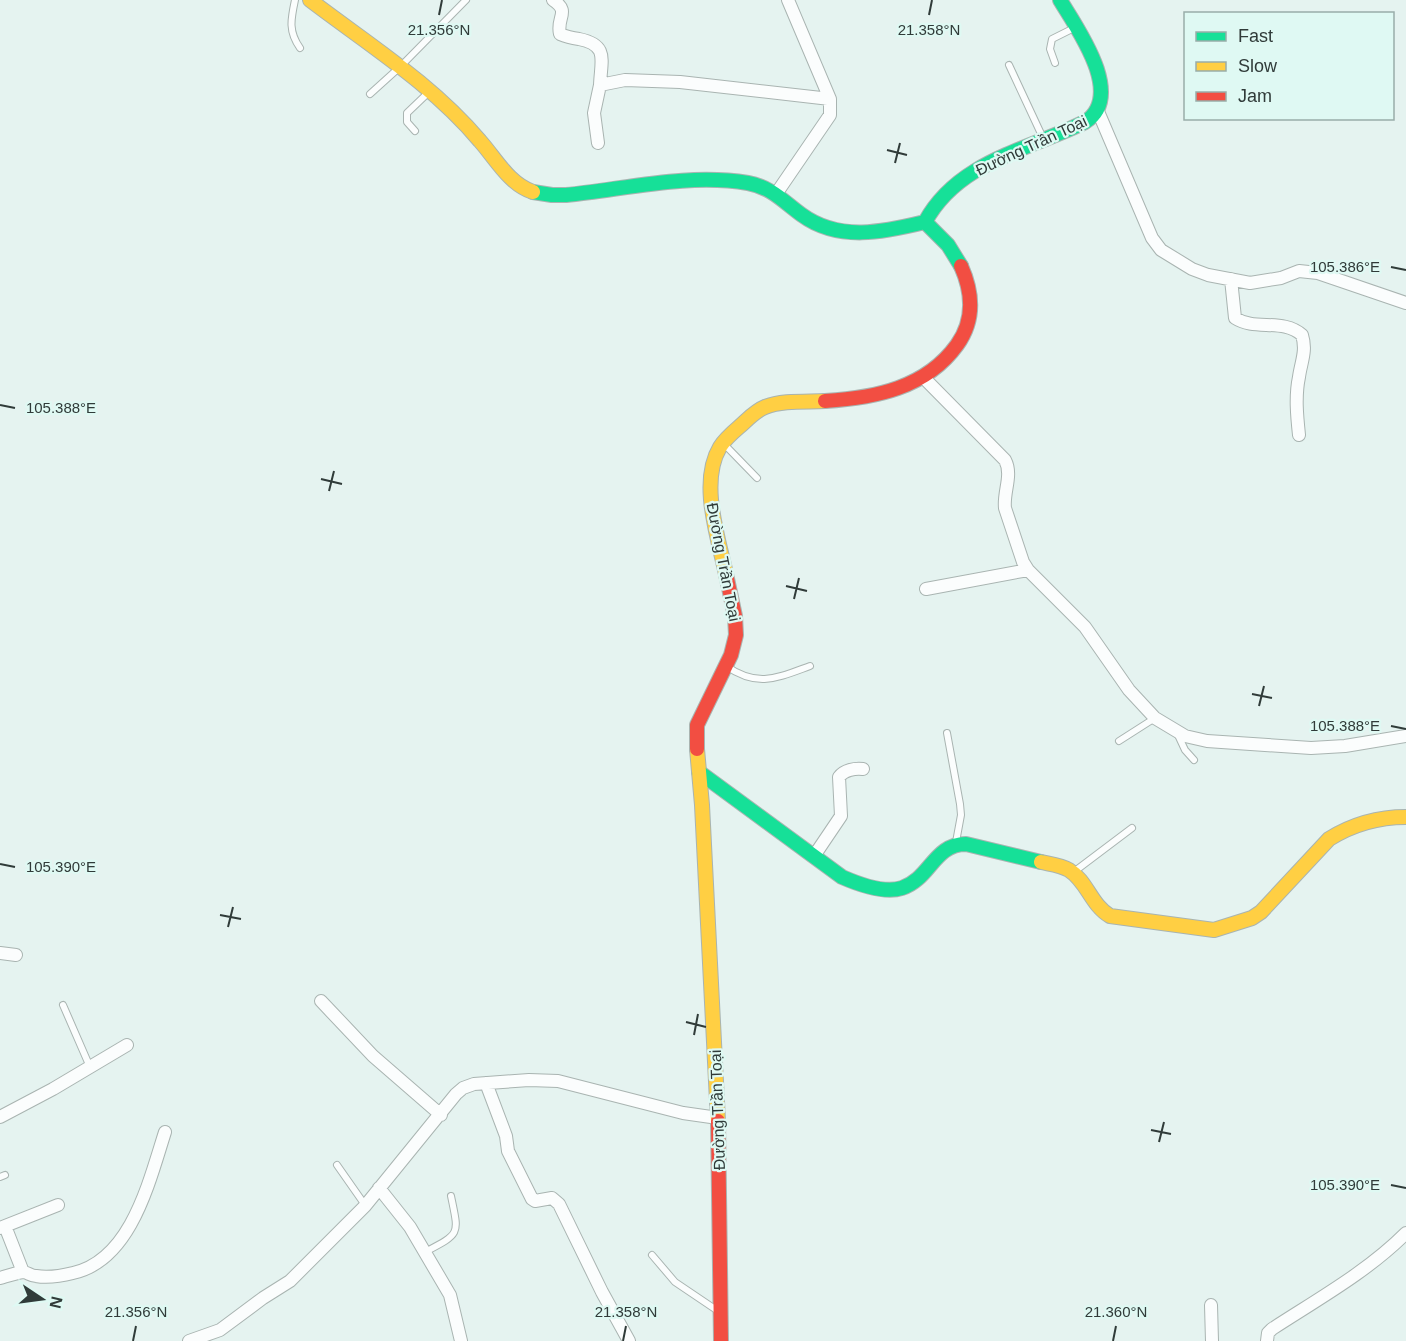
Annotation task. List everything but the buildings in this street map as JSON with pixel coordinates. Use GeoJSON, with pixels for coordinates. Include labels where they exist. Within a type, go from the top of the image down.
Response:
{"type":"FeatureCollection","features":[{"type":"Feature","properties":{"kind":"street"},"geometry":{"type":"LineString","coordinates":[[310,0],[401,66],[430,91],[480,140],[515,182],[530,192],[561,195],[665,184],[733,181],[760,185],[776,194],[810,220],[828,228],[850,232],[892,230],[925,222]]}},
{"type":"Feature","properties":{"kind":"street"},"geometry":{"type":"LineString","coordinates":[[553,0],[562,7],[560,34],[567,38],[594,43],[601,53],[600,85],[594,113],[598,143]]}},
{"type":"Feature","properties":{"kind":"street"},"geometry":{"type":"LineString","coordinates":[[776,194],[830,115],[830,99],[788,0]]}},
{"type":"Feature","properties":{"kind":"street","name":"Đường Trần Toại"},"geometry":{"type":"LineString","coordinates":[[721,1341],[718,1118],[702,805],[696,740],[697,725],[731,655],[736,635],[735,616],[713,516],[710,486],[715,460],[727,437],[765,407],[777,404],[857,399],[884,393],[924,378],[943,363],[956,347],[965,331],[972,303],[968,284],[952,248],[941,234],[925,222],[929,212],[951,188],[967,175],[1087,121],[1097,109],[1101,91],[1089,47],[1060,0]]}},
{"type":"Feature","properties":{"kind":"street"},"geometry":{"type":"LineString","coordinates":[[600,85],[625,80],[680,82],[830,99]]}},
{"type":"Feature","properties":{"kind":"street"},"geometry":{"type":"LineString","coordinates":[[1097,109],[1152,238],[1161,249],[1192,269],[1250,283],[1281,278],[1299,271],[1318,273],[1406,303]]}},
{"type":"Feature","properties":{"kind":"street"},"geometry":{"type":"LineString","coordinates":[[1231,279],[1234,318],[1243,322],[1291,327],[1302,335],[1305,354],[1298,378],[1299,435]]}},
{"type":"Feature","properties":{"kind":"street"},"geometry":{"type":"LineString","coordinates":[[924,378],[1005,460],[1008,467],[1005,508],[1023,562],[1028,570],[1085,627],[1129,690],[1155,718],[1185,736],[1207,741],[1311,748],[1345,746],[1406,736]]}},
{"type":"Feature","properties":{"kind":"street"},"geometry":{"type":"LineString","coordinates":[[926,589],[1028,570]]}},
{"type":"Feature","properties":{"kind":"street"},"geometry":{"type":"LineString","coordinates":[[814,856],[841,816],[839,777],[848,770],[863,769]]}},
{"type":"Feature","properties":{"kind":"street"},"geometry":{"type":"LineString","coordinates":[[699,772],[852,882],[892,890],[903,888],[914,881],[949,846],[966,844],[1066,867],[1073,872],[1101,912],[1214,930],[1252,918],[1260,912],[1338,832],[1377,818],[1406,817]]}},
{"type":"Feature","properties":{"kind":"street"},"geometry":{"type":"LineString","coordinates":[[0,953],[15,955]]}},
{"type":"Feature","properties":{"kind":"street"},"geometry":{"type":"LineString","coordinates":[[321,1001],[373,1056],[441,1115]]}},
{"type":"Feature","properties":{"kind":"street"},"geometry":{"type":"LineString","coordinates":[[0,1117],[127,1045]]}},
{"type":"Feature","properties":{"kind":"street"},"geometry":{"type":"LineString","coordinates":[[189,1341],[220,1329],[290,1281],[365,1206],[463,1088],[486,1083],[529,1080],[558,1081],[683,1113],[718,1118]]}},
{"type":"Feature","properties":{"kind":"street"},"geometry":{"type":"LineString","coordinates":[[486,1083],[506,1136],[508,1151],[532,1199],[535,1201],[552,1198],[559,1204],[629,1341]]}},
{"type":"Feature","properties":{"kind":"street"},"geometry":{"type":"LineString","coordinates":[[0,1278],[23,1272],[44,1277],[75,1273],[98,1263],[127,1230],[147,1189],[165,1132]]}},
{"type":"Feature","properties":{"kind":"street"},"geometry":{"type":"LineString","coordinates":[[379,1188],[410,1227],[450,1295],[461,1341]]}},
{"type":"Feature","properties":{"kind":"street"},"geometry":{"type":"LineString","coordinates":[[23,1272],[2,1227],[58,1205]]}},
{"type":"Feature","properties":{"kind":"street"},"geometry":{"type":"LineString","coordinates":[[1267,1341],[1268,1333],[1272,1329],[1362,1271],[1406,1233]]}},
{"type":"Feature","properties":{"kind":"street"},"geometry":{"type":"LineString","coordinates":[[1211,1305],[1212,1341]]}},
{"type":"Feature","properties":{"kind":"lane"},"geometry":{"type":"LineString","coordinates":[[295,0],[290,24],[294,40],[300,48]]}},
{"type":"Feature","properties":{"kind":"lane"},"geometry":{"type":"LineString","coordinates":[[370,94],[466,0]]}},
{"type":"Feature","properties":{"kind":"lane"},"geometry":{"type":"LineString","coordinates":[[1054,63],[1050,49],[1052,39],[1077,27]]}},
{"type":"Feature","properties":{"kind":"lane"},"geometry":{"type":"LineString","coordinates":[[1009,65],[1043,139]]}},
{"type":"Feature","properties":{"kind":"lane"},"geometry":{"type":"LineString","coordinates":[[415,131],[407,122],[407,113],[430,91]]}},
{"type":"Feature","properties":{"kind":"lane"},"geometry":{"type":"LineString","coordinates":[[723,443],[757,478]]}},
{"type":"Feature","properties":{"kind":"lane"},"geometry":{"type":"LineString","coordinates":[[725,666],[743,675],[765,680],[775,679],[810,666]]}},
{"type":"Feature","properties":{"kind":"lane"},"geometry":{"type":"LineString","coordinates":[[1119,741],[1155,718]]}},
{"type":"Feature","properties":{"kind":"lane"},"geometry":{"type":"LineString","coordinates":[[1177,732],[1185,750],[1194,760]]}},
{"type":"Feature","properties":{"kind":"lane"},"geometry":{"type":"LineString","coordinates":[[947,733],[960,804],[956,844]]}},
{"type":"Feature","properties":{"kind":"lane"},"geometry":{"type":"LineString","coordinates":[[1073,872],[1132,828]]}},
{"type":"Feature","properties":{"kind":"lane"},"geometry":{"type":"LineString","coordinates":[[63,1005],[90,1066]]}},
{"type":"Feature","properties":{"kind":"lane"},"geometry":{"type":"LineString","coordinates":[[337,1165],[365,1206]]}},
{"type":"Feature","properties":{"kind":"lane"},"geometry":{"type":"LineString","coordinates":[[425,1252],[455,1234],[457,1224],[451,1196]]}},
{"type":"Feature","properties":{"kind":"lane"},"geometry":{"type":"LineString","coordinates":[[652,1255],[675,1282],[721,1313]]}},
{"type":"Feature","properties":{"kind":"traffic: fast"},"geometry":{"type":"LineString","coordinates":[[961,266],[948,245],[925,222],[939,201],[975,171],[1085,122],[1096,110],[1101,96],[1100,79],[1086,44],[1060,0]]}},
{"type":"Feature","properties":{"kind":"traffic: fast"},"geometry":{"type":"LineString","coordinates":[[533,192],[566,195],[657,183],[725,180],[764,188],[802,215],[831,229],[846,232],[878,231],[925,222]]}},
{"type":"Feature","properties":{"kind":"traffic: fast"},"geometry":{"type":"LineString","coordinates":[[699,772],[842,877],[871,887],[895,890],[911,884],[946,850],[966,844],[1041,862]]}},
{"type":"Feature","properties":{"kind":"traffic: slow"},"geometry":{"type":"LineString","coordinates":[[310,0],[421,83],[461,120],[510,177],[533,192]]}},
{"type":"Feature","properties":{"kind":"traffic: slow"},"geometry":{"type":"LineString","coordinates":[[726,574],[715,527],[711,493],[711,476],[720,447],[748,419],[765,407],[787,402],[825,401]]}},
{"type":"Feature","properties":{"kind":"traffic: slow"},"geometry":{"type":"LineString","coordinates":[[697,749],[702,805],[718,1121]]}},
{"type":"Feature","properties":{"kind":"traffic: slow"},"geometry":{"type":"LineString","coordinates":[[1041,862],[1069,870],[1080,880],[1098,906],[1110,916],[1214,930],[1252,918],[1261,912],[1329,839],[1366,822],[1406,817]]}},
{"type":"Feature","properties":{"kind":"traffic: jam"},"geometry":{"type":"LineString","coordinates":[[825,401],[862,397],[898,388],[915,381],[944,360],[963,336],[969,316],[970,296],[961,266]]}},
{"type":"Feature","properties":{"kind":"traffic: jam"},"geometry":{"type":"LineString","coordinates":[[697,749],[697,725],[731,655],[736,635],[735,616],[726,574]]}},
{"type":"Feature","properties":{"kind":"traffic: jam"},"geometry":{"type":"LineString","coordinates":[[718,1121],[721,1341]]}}]}
